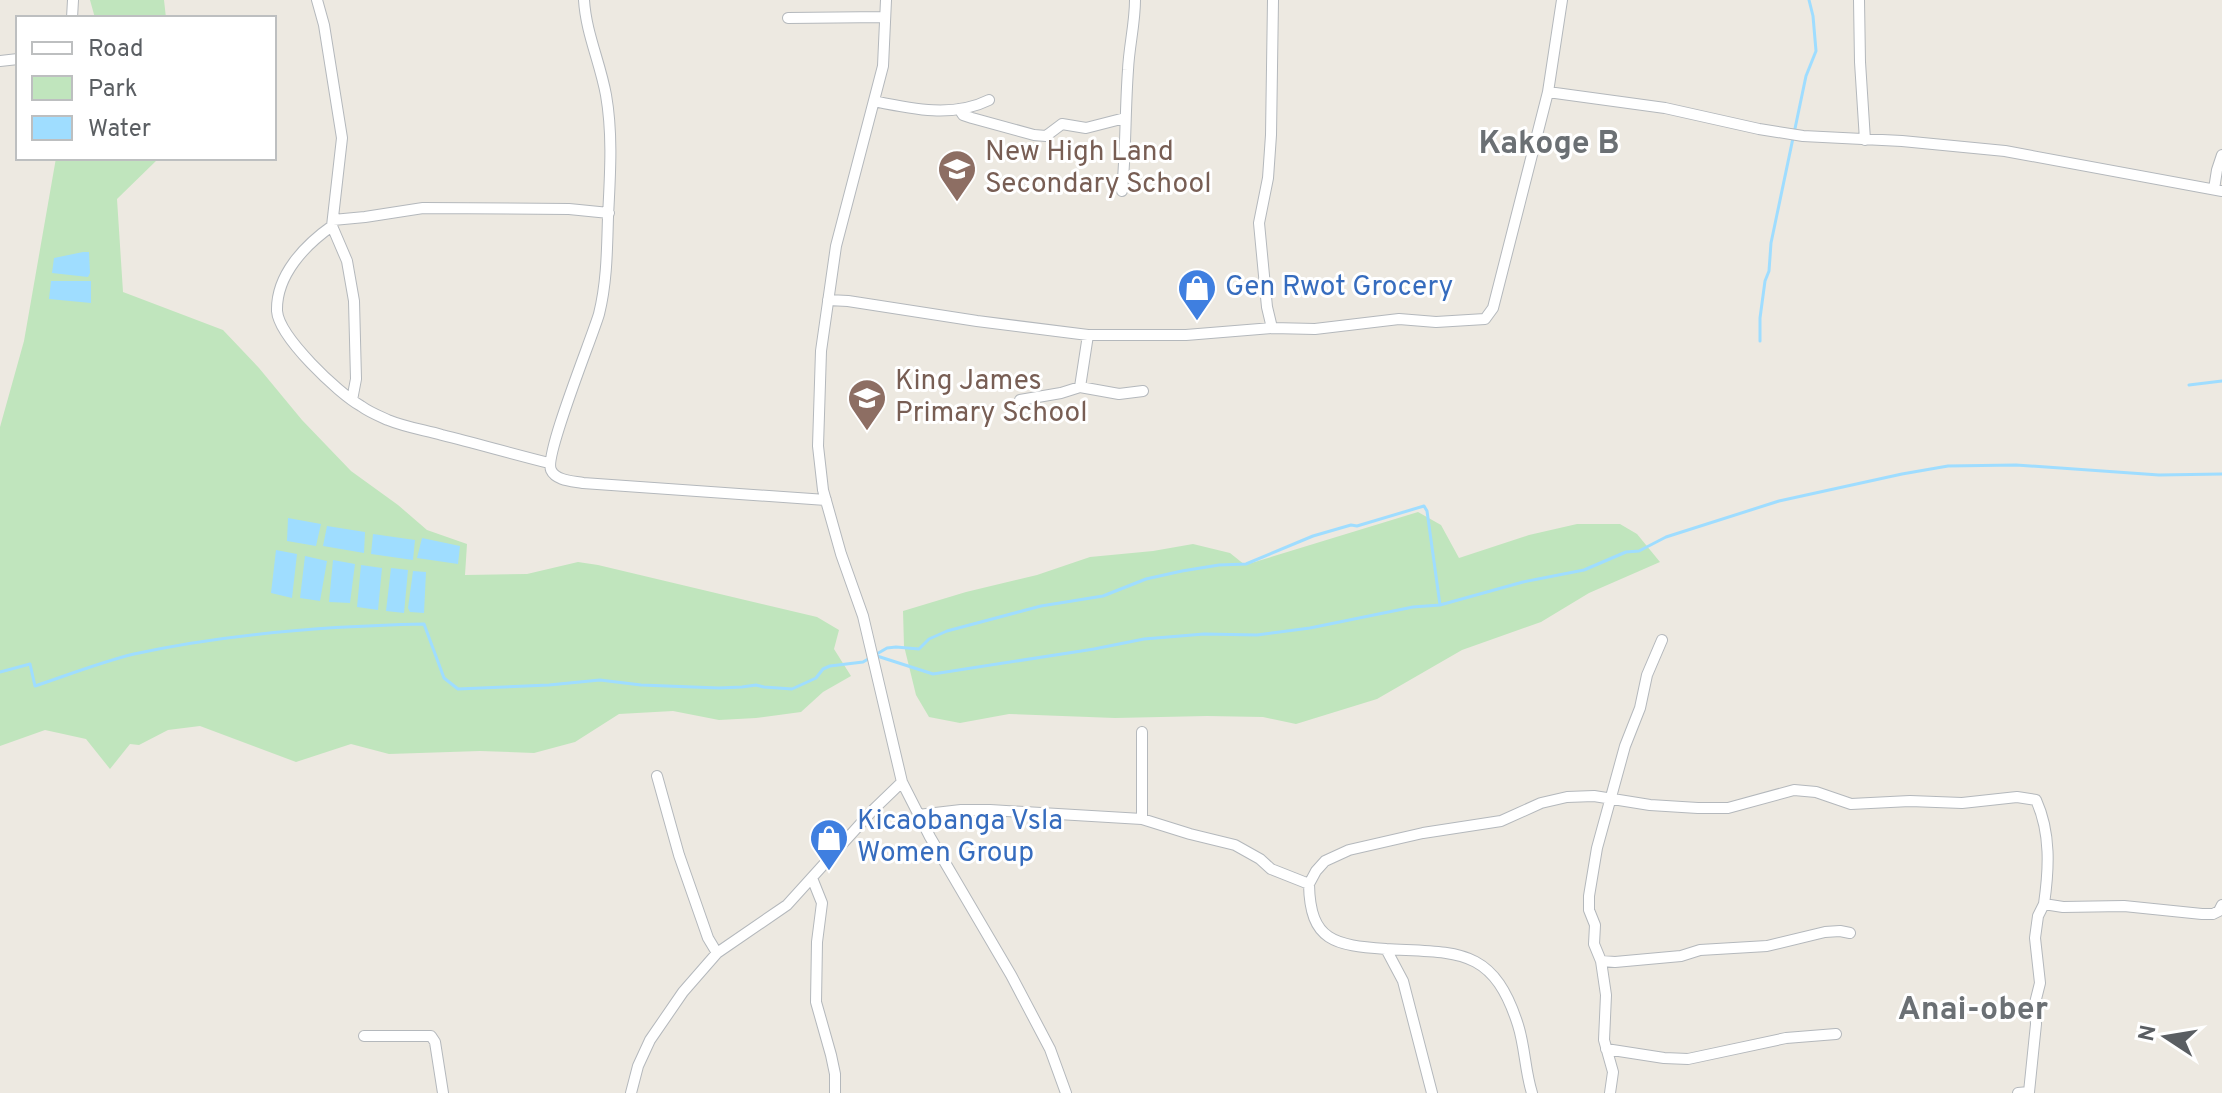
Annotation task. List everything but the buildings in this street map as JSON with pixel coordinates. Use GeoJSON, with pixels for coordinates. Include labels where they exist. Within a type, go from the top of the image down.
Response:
{"type":"FeatureCollection","features":[{"type":"Feature","properties":{"kind":"street"},"geometry":{"type":"LineString","coordinates":[[317,0],[324,25],[342,138],[332,223],[347,261],[354,301],[356,379],[352,400]]}},
{"type":"Feature","properties":{"kind":"street"},"geometry":{"type":"LineString","coordinates":[[584,0],[590,40],[604,85],[610,126],[606,267],[600,310],[555,439],[549,463],[551,471],[558,477],[583,483],[826,500]]}},
{"type":"Feature","properties":{"kind":"street"},"geometry":{"type":"LineString","coordinates":[[886,0],[883,66],[836,246],[821,351],[818,446],[826,500],[863,616],[902,782],[1011,975],[1050,1049],[1066,1093]]}},
{"type":"Feature","properties":{"kind":"street"},"geometry":{"type":"LineString","coordinates":[[1122,191],[1135,0]]}},
{"type":"Feature","properties":{"kind":"street"},"geometry":{"type":"LineString","coordinates":[[1272,328],[1259,223],[1268,178],[1271,135],[1273,0]]}},
{"type":"Feature","properties":{"kind":"street"},"geometry":{"type":"LineString","coordinates":[[828,300],[1088,335],[1186,335],[1272,328],[1315,329],[1399,319],[1436,322],[1485,319],[1493,308],[1548,92],[1562,0]]}},
{"type":"Feature","properties":{"kind":"street"},"geometry":{"type":"LineString","coordinates":[[1859,0],[1865,140]]}},
{"type":"Feature","properties":{"kind":"street"},"geometry":{"type":"LineString","coordinates":[[788,18],[885,17]]}},
{"type":"Feature","properties":{"kind":"street"},"geometry":{"type":"LineString","coordinates":[[1548,92],[1665,108],[1789,134],[2005,151],[2218,190],[2217,170],[2222,155]]}},
{"type":"Feature","properties":{"kind":"street"},"geometry":{"type":"LineString","coordinates":[[874,101],[945,112],[989,100]]}},
{"type":"Feature","properties":{"kind":"street"},"geometry":{"type":"LineString","coordinates":[[959,109],[963,115],[972,118],[1046,136],[1062,124],[1086,128],[1125,118]]}},
{"type":"Feature","properties":{"kind":"street"},"geometry":{"type":"LineString","coordinates":[[549,463],[391,421],[352,400],[300,351],[285,330],[277,313],[284,278],[307,246],[332,223],[423,208],[569,209],[609,213]]}},
{"type":"Feature","properties":{"kind":"street"},"geometry":{"type":"LineString","coordinates":[[1080,387],[1088,335]]}},
{"type":"Feature","properties":{"kind":"street"},"geometry":{"type":"LineString","coordinates":[[1020,400],[1080,387],[1119,394],[1143,391]]}},
{"type":"Feature","properties":{"kind":"street"},"geometry":{"type":"LineString","coordinates":[[1610,1093],[1613,1072],[1604,1040],[1606,995],[1601,961],[1594,944],[1595,925],[1588,904],[1595,858],[1625,746],[1640,708],[1647,675],[1662,640]]}},
{"type":"Feature","properties":{"kind":"street"},"geometry":{"type":"LineString","coordinates":[[1142,732],[1142,819]]}},
{"type":"Feature","properties":{"kind":"street"},"geometry":{"type":"LineString","coordinates":[[657,776],[679,855],[708,938],[717,953]]}},
{"type":"Feature","properties":{"kind":"street"},"geometry":{"type":"LineString","coordinates":[[631,1093],[638,1066],[652,1036],[683,992],[717,953],[787,905],[902,782]]}},
{"type":"Feature","properties":{"kind":"street"},"geometry":{"type":"LineString","coordinates":[[1532,1093],[1518,1025],[1507,998],[1481,963],[1452,953],[1386,949],[1324,936],[1317,926],[1309,884],[1325,861],[1361,847],[1423,833],[1501,821],[1541,803],[1567,797],[1594,796],[1678,807],[1728,808],[1804,789],[1851,804],[1910,801],[1962,803],[2017,797],[2036,800],[2047,839],[2048,865],[2044,904],[2038,916],[2035,938],[2040,983],[2035,1003],[2036,1024],[2029,1092],[2018,1093]]}},
{"type":"Feature","properties":{"kind":"street"},"geometry":{"type":"LineString","coordinates":[[918,815],[990,810],[1142,819],[1235,845],[1271,869],[1309,884]]}},
{"type":"Feature","properties":{"kind":"street"},"geometry":{"type":"LineString","coordinates":[[812,878],[822,903],[817,942],[816,1002],[835,1074],[835,1093]]}},
{"type":"Feature","properties":{"kind":"street"},"geometry":{"type":"LineString","coordinates":[[2044,904],[2063,907],[2124,906],[2202,914],[2219,911],[2222,905]]}},
{"type":"Feature","properties":{"kind":"street"},"geometry":{"type":"LineString","coordinates":[[1601,961],[1681,956],[1700,950],[1767,946],[1825,932],[1850,933]]}},
{"type":"Feature","properties":{"kind":"street"},"geometry":{"type":"LineString","coordinates":[[1386,949],[1403,981],[1432,1093]]}},
{"type":"Feature","properties":{"kind":"street"},"geometry":{"type":"LineString","coordinates":[[1606,1049],[1688,1059],[1786,1038],[1836,1034]]}},
{"type":"Feature","properties":{"kind":"street"},"geometry":{"type":"LineString","coordinates":[[364,1036],[431,1036],[435,1042],[443,1093]]}},
{"type":"Feature","properties":{"kind":"green space"},"geometry":{"type":"Polygon","coordinates":[[[90,0],[164,0],[166,16],[94,16],[90,0]]]}},
{"type":"Feature","properties":{"kind":"green space"},"geometry":{"type":"Polygon","coordinates":[[[56,160],[157,160],[117,199],[123,292],[223,330],[351,471],[427,530],[467,544],[465,575],[527,574],[578,562],[817,617],[839,630],[834,649],[851,676],[823,692],[801,712],[719,720],[673,711],[619,714],[575,742],[534,753],[389,754],[351,744],[296,762],[200,726],[168,730],[139,745],[130,744],[110,769],[86,739],[45,730],[0,746],[0,427],[24,341],[56,160]]]}},
{"type":"Feature","properties":{"kind":"green space"},"geometry":{"type":"Polygon","coordinates":[[[1418,512],[1441,525],[1459,558],[1529,535],[1577,524],[1620,524],[1637,534],[1660,562],[1589,593],[1541,622],[1462,650],[1377,699],[1296,724],[1263,717],[1115,718],[1009,714],[960,723],[929,717],[916,695],[904,646],[903,611],[1037,575],[1090,557],[1193,544],[1230,553],[1245,565],[1418,512]]]}},
{"type":"Feature","properties":{"kind":"water"},"geometry":{"type":"Polygon","coordinates":[[[89,252],[88,277],[52,273],[54,258],[89,252]]]}},
{"type":"Feature","properties":{"kind":"water"},"geometry":{"type":"Polygon","coordinates":[[[51,281],[91,281],[91,303],[49,299],[51,281]]]}},
{"type":"Feature","properties":{"kind":"water"},"geometry":{"type":"Polygon","coordinates":[[[288,518],[321,524],[316,546],[287,541],[288,518]]]}},
{"type":"Feature","properties":{"kind":"water"},"geometry":{"type":"Polygon","coordinates":[[[327,526],[365,532],[364,553],[323,546],[327,526]]]}},
{"type":"Feature","properties":{"kind":"water"},"geometry":{"type":"Polygon","coordinates":[[[373,534],[415,540],[413,560],[371,554],[373,534]]]}},
{"type":"Feature","properties":{"kind":"water"},"geometry":{"type":"Polygon","coordinates":[[[422,538],[460,546],[458,564],[417,558],[422,538]]]}},
{"type":"Feature","properties":{"kind":"water"},"geometry":{"type":"Polygon","coordinates":[[[276,550],[297,554],[292,598],[271,593],[276,550]]]}},
{"type":"Feature","properties":{"kind":"water"},"geometry":{"type":"Polygon","coordinates":[[[305,556],[327,561],[320,601],[300,598],[305,556]]]}},
{"type":"Feature","properties":{"kind":"water"},"geometry":{"type":"Polygon","coordinates":[[[333,560],[355,564],[350,603],[329,602],[333,560]]]}},
{"type":"Feature","properties":{"kind":"water"},"geometry":{"type":"Polygon","coordinates":[[[361,565],[382,568],[378,610],[357,607],[361,565]]]}},
{"type":"Feature","properties":{"kind":"water"},"geometry":{"type":"Polygon","coordinates":[[[391,568],[408,570],[404,613],[386,611],[391,568]]]}},
{"type":"Feature","properties":{"kind":"water"},"geometry":{"type":"Polygon","coordinates":[[[413,571],[426,572],[424,613],[410,612],[408,608],[413,571]]]}},
{"type":"Feature","properties":{"kind":"waterway"},"geometry":{"type":"LineString","coordinates":[[1760,341],[1760,318],[1771,243],[1806,76],[1816,51],[1809,0]]}},
{"type":"Feature","properties":{"kind":"waterway"},"geometry":{"type":"LineString","coordinates":[[2189,385],[2222,381]]}},
{"type":"Feature","properties":{"kind":"waterway"},"geometry":{"type":"LineString","coordinates":[[0,672],[30,664],[35,686],[122,657],[206,641],[315,629],[424,624],[444,678],[458,689],[600,680],[641,685],[719,688],[756,685],[792,689],[816,678],[823,669],[863,662],[887,648],[919,649],[929,639],[947,631],[1041,606],[1103,596],[1146,579],[1182,571],[1246,564],[1313,536],[1424,506],[1440,605],[1523,582],[1584,570],[1626,552],[1639,551],[1666,537],[1779,501],[1948,466],[2016,465],[2159,475],[2222,474]]}},
{"type":"Feature","properties":{"kind":"waterway"},"geometry":{"type":"LineString","coordinates":[[877,656],[933,674],[1144,639],[1204,634],[1257,635],[1440,605]]}},
{"type":"Feature","properties":{"kind":"place","name":"New High Land Secondary School"},"geometry":{"type":"Point","coordinates":[957,203]}},
{"type":"Feature","properties":{"kind":"place","name":"Gen Rwot Grocery"},"geometry":{"type":"Point","coordinates":[1197,322]}},
{"type":"Feature","properties":{"kind":"place","name":"King James Primary School"},"geometry":{"type":"Point","coordinates":[867,432]}},
{"type":"Feature","properties":{"kind":"place","name":"Kicaobanga Vsla Women Group"},"geometry":{"type":"Point","coordinates":[829,872]}},
{"type":"Feature","properties":{"kind":"district","name":"Kakoge B"},"geometry":{"type":"Point","coordinates":[1549,145]}},
{"type":"Feature","properties":{"kind":"district","name":"Anai-ober"},"geometry":{"type":"Point","coordinates":[1973,1011]}}]}
